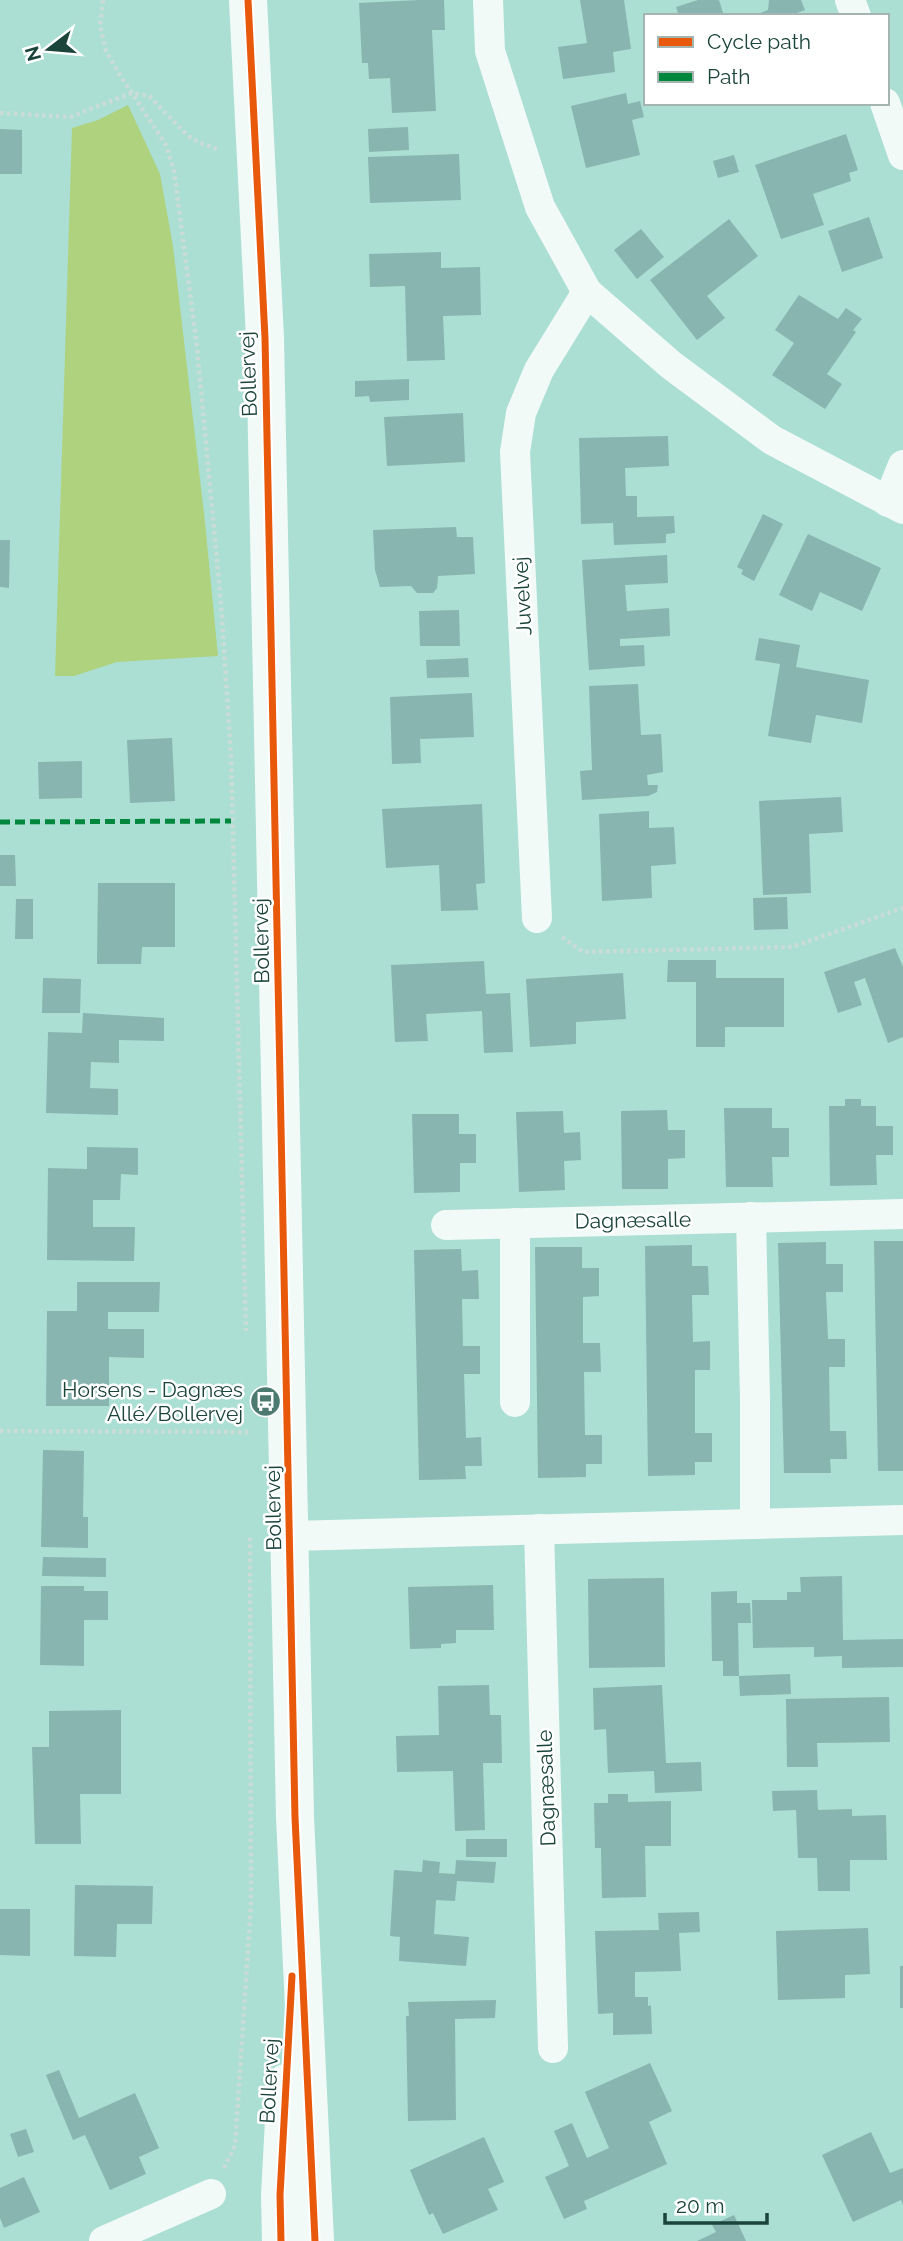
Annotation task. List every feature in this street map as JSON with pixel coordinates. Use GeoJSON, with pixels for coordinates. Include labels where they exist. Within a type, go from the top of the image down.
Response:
{"type":"FeatureCollection","features":[{"type":"Feature","properties":{"kind":"main road","name":"Bollervej"},"geometry":{"type":"LineString","coordinates":[[248,0],[265,338],[298,1882],[315,2241]]}},
{"type":"Feature","properties":{"kind":"main road","name":"Bollervej"},"geometry":{"type":"LineString","coordinates":[[281,2241],[280,2195],[298,1882]]}},
{"type":"Feature","properties":{"kind":"street"},"geometry":{"type":"LineString","coordinates":[[488,0],[490,51],[540,206],[587,292],[671,365],[772,440],[895,506],[903,466]]}},
{"type":"Feature","properties":{"kind":"street"},"geometry":{"type":"LineString","coordinates":[[886,105],[903,155]]}},
{"type":"Feature","properties":{"kind":"street","name":"Juvelvej"},"geometry":{"type":"LineString","coordinates":[[537,918],[515,452],[522,413],[538,370],[587,292]]}},
{"type":"Feature","properties":{"kind":"street","name":"Dagnæsalle"},"geometry":{"type":"LineString","coordinates":[[446,1225],[903,1214]]}},
{"type":"Feature","properties":{"kind":"street"},"geometry":{"type":"LineString","coordinates":[[751,1217],[755,1524]]}},
{"type":"Feature","properties":{"kind":"street"},"geometry":{"type":"LineString","coordinates":[[515,1223],[515,1402]]}},
{"type":"Feature","properties":{"kind":"street"},"geometry":{"type":"LineString","coordinates":[[291,1536],[903,1520]]}},
{"type":"Feature","properties":{"kind":"street","name":"Dagnæsalle"},"geometry":{"type":"LineString","coordinates":[[539,1529],[553,2048]]}},
{"type":"Feature","properties":{"kind":"street"},"geometry":{"type":"LineString","coordinates":[[104,2241],[211,2194]]}},
{"type":"Feature","properties":{"kind":"path"},"geometry":{"type":"LineString","coordinates":[[117,5],[103,0],[100,26],[106,51],[166,145],[174,172],[198,347],[231,756],[246,1335]]}},
{"type":"Feature","properties":{"kind":"path"},"geometry":{"type":"LineString","coordinates":[[0,114],[70,117],[132,93],[149,96],[188,136],[200,144],[215,150],[256,149]]}},
{"type":"Feature","properties":{"kind":"path"},"geometry":{"type":"LineString","coordinates":[[537,918],[583,952],[792,947],[903,908]]}},
{"type":"Feature","properties":{"kind":"path"},"geometry":{"type":"LineString","coordinates":[[0,1431],[248,1432],[249,1445]]}},
{"type":"Feature","properties":{"kind":"path"},"geometry":{"type":"LineString","coordinates":[[211,2194],[235,2146],[251,1904],[250,1524]]}},
{"type":"Feature","properties":{"kind":"green space"},"geometry":{"type":"Polygon","coordinates":[[[128,105],[160,174],[173,246],[218,656],[117,662],[74,676],[55,676],[72,128],[98,120],[128,105]]]}},
{"type":"Feature","properties":{"kind":"building"},"geometry":{"type":"Polygon","coordinates":[[[444,0],[445,30],[432,30],[436,111],[392,113],[390,78],[369,79],[368,63],[362,63],[359,3],[444,0]]]}},
{"type":"Feature","properties":{"kind":"building"},"geometry":{"type":"Polygon","coordinates":[[[580,0],[624,0],[631,49],[613,52],[615,72],[563,79],[558,47],[587,43],[580,0]]]}},
{"type":"Feature","properties":{"kind":"building"},"geometry":{"type":"Polygon","coordinates":[[[698,0],[719,0],[723,13],[678,14],[676,7],[698,0]]]}},
{"type":"Feature","properties":{"kind":"building"},"geometry":{"type":"Polygon","coordinates":[[[769,0],[801,0],[805,10],[794,14],[757,14],[768,10],[769,0]]]}},
{"type":"Feature","properties":{"kind":"building"},"geometry":{"type":"Polygon","coordinates":[[[626,93],[628,104],[640,101],[644,117],[632,120],[640,155],[586,168],[571,106],[626,93]]]}},
{"type":"Feature","properties":{"kind":"building"},"geometry":{"type":"Polygon","coordinates":[[[408,127],[409,150],[369,152],[368,129],[408,127]]]}},
{"type":"Feature","properties":{"kind":"building"},"geometry":{"type":"Polygon","coordinates":[[[0,129],[22,130],[22,174],[0,174],[0,129]]]}},
{"type":"Feature","properties":{"kind":"building"},"geometry":{"type":"Polygon","coordinates":[[[846,134],[858,170],[849,173],[851,181],[813,194],[824,225],[781,239],[755,165],[846,134]]]}},
{"type":"Feature","properties":{"kind":"building"},"geometry":{"type":"Polygon","coordinates":[[[459,154],[461,200],[370,203],[368,157],[459,154]]]}},
{"type":"Feature","properties":{"kind":"building"},"geometry":{"type":"Polygon","coordinates":[[[734,155],[739,172],[718,178],[713,161],[734,155]]]}},
{"type":"Feature","properties":{"kind":"building"},"geometry":{"type":"Polygon","coordinates":[[[869,217],[883,258],[842,272],[828,231],[869,217]]]}},
{"type":"Feature","properties":{"kind":"building"},"geometry":{"type":"Polygon","coordinates":[[[729,219],[758,256],[707,296],[725,318],[697,340],[650,280],[729,219]]]}},
{"type":"Feature","properties":{"kind":"building"},"geometry":{"type":"Polygon","coordinates":[[[641,229],[664,257],[637,279],[614,250],[641,229]]]}},
{"type":"Feature","properties":{"kind":"building"},"geometry":{"type":"Polygon","coordinates":[[[441,252],[441,268],[480,267],[481,315],[443,316],[445,360],[407,361],[405,286],[370,287],[369,254],[441,252]]]}},
{"type":"Feature","properties":{"kind":"building"},"geometry":{"type":"Polygon","coordinates":[[[799,295],[838,319],[846,308],[862,319],[827,374],[842,384],[825,409],[772,375],[794,343],[775,330],[799,295]]]}},
{"type":"Feature","properties":{"kind":"building"},"geometry":{"type":"Polygon","coordinates":[[[409,379],[409,400],[370,402],[369,396],[355,397],[355,381],[409,379]]]}},
{"type":"Feature","properties":{"kind":"building"},"geometry":{"type":"Polygon","coordinates":[[[463,413],[465,462],[387,466],[384,417],[463,413]]]}},
{"type":"Feature","properties":{"kind":"building"},"geometry":{"type":"Polygon","coordinates":[[[668,436],[669,466],[625,468],[626,496],[637,496],[637,517],[674,516],[675,533],[666,534],[666,543],[614,545],[613,523],[581,524],[579,438],[668,436]]]}},
{"type":"Feature","properties":{"kind":"building"},"geometry":{"type":"Polygon","coordinates":[[[763,514],[783,524],[754,581],[741,574],[743,570],[737,567],[763,514]]]}},
{"type":"Feature","properties":{"kind":"building"},"geometry":{"type":"Polygon","coordinates":[[[456,527],[457,537],[473,537],[475,574],[438,576],[437,588],[433,593],[417,593],[411,586],[380,587],[375,570],[373,530],[456,527]]]}},
{"type":"Feature","properties":{"kind":"building"},"geometry":{"type":"Polygon","coordinates":[[[808,534],[881,568],[862,611],[820,592],[812,611],[779,595],[808,534]]]}},
{"type":"Feature","properties":{"kind":"building"},"geometry":{"type":"Polygon","coordinates":[[[0,540],[10,540],[9,588],[0,587],[0,540]]]}},
{"type":"Feature","properties":{"kind":"building"},"geometry":{"type":"Polygon","coordinates":[[[667,555],[668,583],[625,585],[627,611],[669,608],[670,636],[620,639],[620,646],[644,645],[645,666],[589,670],[582,560],[667,555]]]}},
{"type":"Feature","properties":{"kind":"building"},"geometry":{"type":"Polygon","coordinates":[[[459,610],[460,646],[420,646],[419,611],[459,610]]]}},
{"type":"Feature","properties":{"kind":"building"},"geometry":{"type":"Polygon","coordinates":[[[759,638],[800,645],[796,667],[869,680],[862,723],[816,715],[811,743],[768,736],[780,664],[755,660],[759,638]]]}},
{"type":"Feature","properties":{"kind":"building"},"geometry":{"type":"Polygon","coordinates":[[[468,658],[469,677],[427,678],[426,660],[468,658]]]}},
{"type":"Feature","properties":{"kind":"building"},"geometry":{"type":"Polygon","coordinates":[[[638,684],[641,735],[661,734],[663,772],[647,775],[648,785],[658,785],[657,792],[648,796],[582,800],[580,771],[592,770],[589,686],[638,684]]]}},
{"type":"Feature","properties":{"kind":"building"},"geometry":{"type":"Polygon","coordinates":[[[472,693],[474,737],[420,739],[421,763],[392,764],[390,697],[472,693]]]}},
{"type":"Feature","properties":{"kind":"building"},"geometry":{"type":"Polygon","coordinates":[[[172,738],[175,801],[130,803],[127,740],[172,738]]]}},
{"type":"Feature","properties":{"kind":"building"},"geometry":{"type":"Polygon","coordinates":[[[82,761],[82,798],[39,799],[38,762],[82,761]]]}},
{"type":"Feature","properties":{"kind":"building"},"geometry":{"type":"Polygon","coordinates":[[[841,797],[843,832],[809,834],[811,893],[763,895],[759,801],[841,797]]]}},
{"type":"Feature","properties":{"kind":"building"},"geometry":{"type":"Polygon","coordinates":[[[482,804],[485,883],[476,884],[478,910],[441,911],[439,865],[386,868],[382,809],[482,804]]]}},
{"type":"Feature","properties":{"kind":"building"},"geometry":{"type":"Polygon","coordinates":[[[649,811],[649,828],[674,827],[676,864],[651,866],[652,898],[602,901],[599,814],[649,811]]]}},
{"type":"Feature","properties":{"kind":"building"},"geometry":{"type":"Polygon","coordinates":[[[0,855],[15,855],[16,886],[0,886],[0,855]]]}},
{"type":"Feature","properties":{"kind":"building"},"geometry":{"type":"Polygon","coordinates":[[[98,883],[175,883],[175,947],[142,947],[141,964],[97,964],[98,883]]]}},
{"type":"Feature","properties":{"kind":"building"},"geometry":{"type":"Polygon","coordinates":[[[787,897],[788,929],[754,930],[753,898],[787,897]]]}},
{"type":"Feature","properties":{"kind":"building"},"geometry":{"type":"Polygon","coordinates":[[[16,899],[33,899],[33,939],[15,939],[16,899]]]}},
{"type":"Feature","properties":{"kind":"building"},"geometry":{"type":"Polygon","coordinates":[[[895,948],[903,967],[903,1037],[888,1043],[865,978],[854,982],[862,1005],[838,1013],[824,972],[895,948]]]}},
{"type":"Feature","properties":{"kind":"building"},"geometry":{"type":"Polygon","coordinates":[[[668,960],[716,960],[716,978],[784,978],[784,1027],[725,1027],[725,1047],[696,1047],[696,982],[667,982],[668,960]]]}},
{"type":"Feature","properties":{"kind":"building"},"geometry":{"type":"Polygon","coordinates":[[[484,961],[486,994],[510,993],[513,1052],[484,1053],[482,1011],[426,1014],[428,1041],[395,1042],[391,965],[484,961]]]}},
{"type":"Feature","properties":{"kind":"building"},"geometry":{"type":"Polygon","coordinates":[[[623,973],[626,1019],[576,1022],[576,1044],[530,1047],[526,979],[623,973]]]}},
{"type":"Feature","properties":{"kind":"building"},"geometry":{"type":"Polygon","coordinates":[[[43,978],[81,979],[80,1013],[42,1013],[43,978]]]}},
{"type":"Feature","properties":{"kind":"building"},"geometry":{"type":"Polygon","coordinates":[[[83,1013],[164,1018],[164,1041],[119,1040],[119,1063],[91,1062],[90,1088],[118,1089],[118,1115],[46,1113],[48,1032],[82,1033],[83,1013]]]}},
{"type":"Feature","properties":{"kind":"building"},"geometry":{"type":"Polygon","coordinates":[[[845,1099],[861,1099],[861,1106],[876,1106],[876,1126],[893,1126],[893,1155],[876,1155],[877,1185],[830,1186],[829,1106],[845,1106],[845,1099]]]}},
{"type":"Feature","properties":{"kind":"building"},"geometry":{"type":"Polygon","coordinates":[[[724,1108],[772,1108],[772,1128],[789,1128],[789,1157],[772,1157],[773,1187],[726,1187],[724,1108]]]}},
{"type":"Feature","properties":{"kind":"building"},"geometry":{"type":"Polygon","coordinates":[[[667,1110],[668,1130],[685,1130],[685,1158],[668,1159],[668,1189],[622,1189],[621,1111],[667,1110]]]}},
{"type":"Feature","properties":{"kind":"building"},"geometry":{"type":"Polygon","coordinates":[[[563,1111],[564,1133],[580,1132],[581,1160],[564,1161],[565,1190],[519,1192],[516,1112],[563,1111]]]}},
{"type":"Feature","properties":{"kind":"building"},"geometry":{"type":"Polygon","coordinates":[[[412,1114],[459,1114],[459,1134],[476,1134],[476,1163],[460,1163],[460,1192],[414,1193],[412,1114]]]}},
{"type":"Feature","properties":{"kind":"building"},"geometry":{"type":"Polygon","coordinates":[[[87,1147],[138,1148],[138,1175],[121,1174],[120,1200],[93,1200],[93,1227],[135,1227],[134,1261],[47,1260],[48,1168],[87,1169],[87,1147]]]}},
{"type":"Feature","properties":{"kind":"building"},"geometry":{"type":"Polygon","coordinates":[[[874,1241],[903,1241],[903,1471],[878,1471],[874,1241]]]}},
{"type":"Feature","properties":{"kind":"building"},"geometry":{"type":"Polygon","coordinates":[[[826,1242],[826,1264],[843,1264],[843,1292],[826,1292],[828,1339],[845,1339],[845,1367],[829,1367],[830,1431],[846,1431],[847,1459],[830,1459],[831,1473],[784,1473],[778,1243],[826,1242]]]}},
{"type":"Feature","properties":{"kind":"building"},"geometry":{"type":"Polygon","coordinates":[[[692,1245],[692,1266],[708,1266],[709,1295],[692,1295],[693,1342],[710,1341],[710,1370],[695,1370],[695,1433],[712,1433],[712,1462],[695,1462],[695,1475],[648,1476],[645,1246],[692,1245]]]}},
{"type":"Feature","properties":{"kind":"building"},"geometry":{"type":"Polygon","coordinates":[[[535,1247],[582,1247],[582,1268],[599,1268],[599,1296],[583,1297],[583,1343],[600,1343],[601,1372],[584,1372],[585,1435],[602,1435],[602,1464],[586,1464],[586,1477],[538,1478],[535,1247]]]}},
{"type":"Feature","properties":{"kind":"building"},"geometry":{"type":"Polygon","coordinates":[[[461,1249],[462,1271],[478,1270],[479,1299],[462,1299],[463,1346],[480,1346],[480,1374],[464,1374],[466,1438],[481,1437],[482,1466],[465,1466],[466,1479],[419,1480],[414,1250],[461,1249]]]}},
{"type":"Feature","properties":{"kind":"building"},"geometry":{"type":"Polygon","coordinates":[[[77,1282],[160,1282],[159,1312],[108,1312],[108,1329],[144,1329],[144,1358],[109,1357],[109,1406],[46,1406],[47,1311],[77,1311],[77,1282]]]}},
{"type":"Feature","properties":{"kind":"building"},"geometry":{"type":"Polygon","coordinates":[[[43,1450],[84,1451],[83,1517],[88,1517],[88,1548],[41,1547],[43,1450]]]}},
{"type":"Feature","properties":{"kind":"building"},"geometry":{"type":"Polygon","coordinates":[[[43,1557],[106,1558],[106,1577],[42,1576],[43,1557]]]}},
{"type":"Feature","properties":{"kind":"building"},"geometry":{"type":"Polygon","coordinates":[[[842,1576],[843,1640],[903,1639],[903,1667],[842,1668],[842,1656],[814,1657],[814,1647],[753,1648],[752,1600],[787,1600],[787,1592],[801,1592],[800,1577],[842,1576]]]}},
{"type":"Feature","properties":{"kind":"building"},"geometry":{"type":"Polygon","coordinates":[[[664,1578],[665,1667],[589,1668],[588,1579],[664,1578]]]}},
{"type":"Feature","properties":{"kind":"building"},"geometry":{"type":"Polygon","coordinates":[[[493,1585],[494,1630],[456,1630],[456,1643],[441,1644],[441,1648],[410,1649],[408,1587],[493,1585]]]}},
{"type":"Feature","properties":{"kind":"building"},"geometry":{"type":"Polygon","coordinates":[[[41,1586],[84,1586],[84,1591],[108,1591],[108,1620],[84,1620],[84,1666],[40,1665],[41,1586]]]}},
{"type":"Feature","properties":{"kind":"building"},"geometry":{"type":"Polygon","coordinates":[[[737,1591],[737,1603],[750,1603],[751,1623],[738,1623],[739,1676],[723,1676],[723,1661],[712,1661],[711,1592],[737,1591]]]}},
{"type":"Feature","properties":{"kind":"building"},"geometry":{"type":"Polygon","coordinates":[[[790,1674],[791,1694],[740,1696],[739,1676],[790,1674]]]}},
{"type":"Feature","properties":{"kind":"building"},"geometry":{"type":"Polygon","coordinates":[[[489,1685],[490,1715],[501,1715],[502,1763],[483,1763],[485,1830],[455,1831],[453,1771],[397,1772],[396,1736],[439,1735],[438,1686],[489,1685]]]}},
{"type":"Feature","properties":{"kind":"building"},"geometry":{"type":"Polygon","coordinates":[[[662,1685],[666,1763],[701,1762],[702,1791],[655,1793],[654,1771],[608,1773],[606,1729],[594,1730],[593,1688],[662,1685]]]}},
{"type":"Feature","properties":{"kind":"building"},"geometry":{"type":"Polygon","coordinates":[[[889,1697],[890,1742],[817,1743],[818,1767],[787,1767],[786,1699],[889,1697]]]}},
{"type":"Feature","properties":{"kind":"building"},"geometry":{"type":"Polygon","coordinates":[[[121,1710],[121,1794],[80,1794],[81,1844],[35,1844],[32,1747],[49,1747],[49,1711],[121,1710]]]}},
{"type":"Feature","properties":{"kind":"building"},"geometry":{"type":"Polygon","coordinates":[[[817,1790],[818,1810],[852,1809],[852,1816],[886,1815],[887,1860],[850,1860],[850,1891],[818,1891],[817,1858],[798,1858],[796,1810],[773,1811],[772,1791],[817,1790]]]}},
{"type":"Feature","properties":{"kind":"building"},"geometry":{"type":"Polygon","coordinates":[[[608,1794],[628,1794],[628,1802],[671,1801],[671,1846],[645,1846],[646,1897],[602,1898],[601,1848],[595,1848],[594,1803],[608,1803],[608,1794]]]}},
{"type":"Feature","properties":{"kind":"building"},"geometry":{"type":"Polygon","coordinates":[[[466,1839],[507,1839],[507,1857],[466,1857],[466,1839]]]}},
{"type":"Feature","properties":{"kind":"building"},"geometry":{"type":"Polygon","coordinates":[[[423,1860],[440,1862],[439,1873],[455,1874],[456,1860],[496,1862],[494,1883],[457,1881],[455,1901],[436,1900],[434,1934],[469,1937],[466,1966],[399,1961],[400,1937],[390,1936],[394,1870],[422,1872],[423,1860]]]}},
{"type":"Feature","properties":{"kind":"building"},"geometry":{"type":"Polygon","coordinates":[[[75,1885],[153,1886],[152,1924],[117,1924],[116,1957],[74,1956],[75,1885]]]}},
{"type":"Feature","properties":{"kind":"building"},"geometry":{"type":"Polygon","coordinates":[[[0,1909],[30,1909],[30,1956],[0,1955],[0,1909]]]}},
{"type":"Feature","properties":{"kind":"building"},"geometry":{"type":"Polygon","coordinates":[[[699,1912],[700,1932],[679,1933],[681,1971],[635,1972],[635,1997],[648,1997],[648,2006],[651,2005],[652,2034],[613,2035],[613,2013],[598,2014],[595,1931],[659,1930],[658,1913],[699,1912]]]}},
{"type":"Feature","properties":{"kind":"building"},"geometry":{"type":"Polygon","coordinates":[[[868,1928],[870,1974],[845,1975],[845,1998],[778,2000],[776,1931],[868,1928]]]}},
{"type":"Feature","properties":{"kind":"building"},"geometry":{"type":"Polygon","coordinates":[[[900,1966],[903,1966],[903,2008],[900,2008],[900,1966]]]}},
{"type":"Feature","properties":{"kind":"building"},"geometry":{"type":"Polygon","coordinates":[[[496,2000],[495,2018],[455,2019],[456,2120],[408,2121],[408,2002],[496,2000]]]}},
{"type":"Feature","properties":{"kind":"building"},"geometry":{"type":"Polygon","coordinates":[[[650,2063],[672,2111],[649,2122],[667,2164],[584,2201],[587,2209],[564,2219],[545,2177],[569,2166],[554,2131],[572,2123],[587,2158],[609,2148],[585,2092],[650,2063]]]}},
{"type":"Feature","properties":{"kind":"building"},"geometry":{"type":"Polygon","coordinates":[[[59,2070],[79,2118],[135,2093],[159,2148],[139,2157],[146,2174],[110,2190],[85,2135],[73,2140],[46,2075],[59,2070]]]}},
{"type":"Feature","properties":{"kind":"building"},"geometry":{"type":"Polygon","coordinates":[[[26,2129],[34,2152],[18,2157],[10,2134],[26,2129]]]}},
{"type":"Feature","properties":{"kind":"building"},"geometry":{"type":"Polygon","coordinates":[[[871,2132],[890,2173],[903,2168],[903,2205],[901,2200],[853,2222],[822,2155],[871,2132]]]}},
{"type":"Feature","properties":{"kind":"building"},"geometry":{"type":"Polygon","coordinates":[[[484,2137],[504,2182],[488,2189],[498,2210],[443,2234],[433,2213],[429,2215],[410,2170],[484,2137]]]}},
{"type":"Feature","properties":{"kind":"building"},"geometry":{"type":"Polygon","coordinates":[[[24,2177],[40,2212],[4,2228],[0,2218],[0,2188],[24,2177]]]}},
{"type":"Feature","properties":{"kind":"building"},"geometry":{"type":"Polygon","coordinates":[[[734,2215],[746,2241],[697,2241],[716,2232],[712,2225],[734,2215]]]}},
{"type":"Feature","properties":{"kind":"marked path"},"geometry":{"type":"LineString","coordinates":[[0,822],[231,821]]}},
{"type":"Feature","properties":{"kind":"cycle path"},"geometry":{"type":"LineString","coordinates":[[248,0],[265,338],[295,1817],[315,2241]]}},
{"type":"Feature","properties":{"kind":"cycle path"},"geometry":{"type":"LineString","coordinates":[[281,2241],[280,2195],[292,1976]]}},
{"type":"Feature","properties":{"kind":"place","name":"Horsens - Dagnæs Allé/Bollervej"},"geometry":{"type":"Point","coordinates":[266,1401]}}]}
